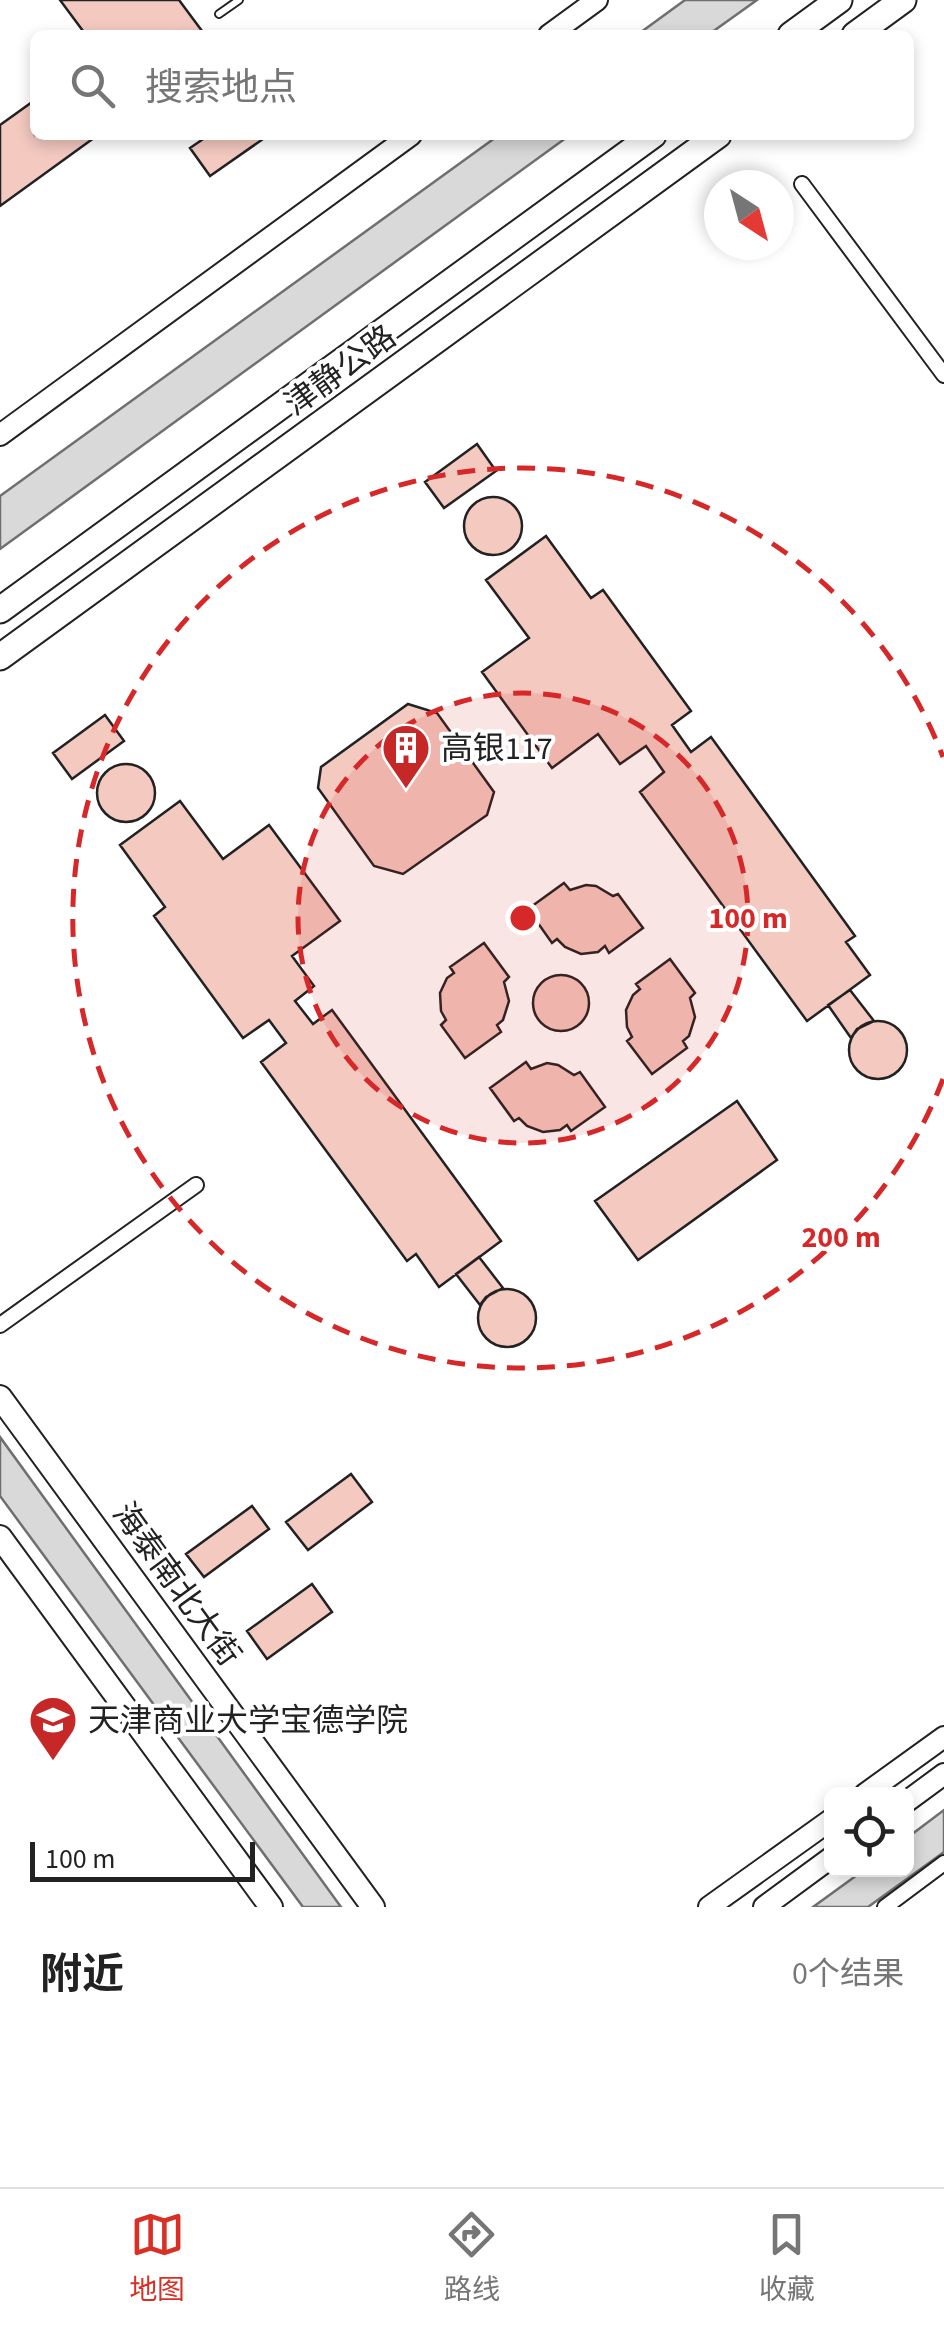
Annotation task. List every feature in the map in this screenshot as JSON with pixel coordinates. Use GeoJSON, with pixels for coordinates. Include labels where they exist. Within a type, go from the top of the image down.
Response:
{"type":"FeatureCollection","features":[{"type":"Feature","properties":{"kind":"highway"},"geometry":{"type":"LineString","coordinates":[[797,30],[838,0]]}},
{"type":"Feature","properties":{"kind":"highway"},"geometry":{"type":"LineString","coordinates":[[862,30],[903,0]]}},
{"type":"Feature","properties":{"kind":"highway","name":"津静公路"},"geometry":{"type":"LineString","coordinates":[[0,610],[646,140]]}},
{"type":"Feature","properties":{"kind":"highway","name":"津静公路"},"geometry":{"type":"LineString","coordinates":[[0,658],[711,140]]}},
{"type":"Feature","properties":{"kind":"main road"},"geometry":{"type":"LineString","coordinates":[[556,30],[598,0]]}},
{"type":"Feature","properties":{"kind":"main road"},"geometry":{"type":"LineString","coordinates":[[0,434],[403,140]]}},
{"type":"Feature","properties":{"kind":"main road","name":"海泰南北大街"},"geometry":{"type":"LineString","coordinates":[[0,1397],[373,1907]]}},
{"type":"Feature","properties":{"kind":"main road"},"geometry":{"type":"LineString","coordinates":[[0,1537],[271,1907]]}},
{"type":"Feature","properties":{"kind":"main road"},"geometry":{"type":"LineString","coordinates":[[875,1787],[944,1736]]}},
{"type":"Feature","properties":{"kind":"main road"},"geometry":{"type":"LineString","coordinates":[[914,1796],[944,1774]]}},
{"type":"Feature","properties":{"kind":"main road"},"geometry":{"type":"LineString","coordinates":[[709,1907],[824,1825]]}},
{"type":"Feature","properties":{"kind":"main road"},"geometry":{"type":"LineString","coordinates":[[764,1907],[824,1863]]}},
{"type":"Feature","properties":{"kind":"street"},"geometry":{"type":"LineString","coordinates":[[802,184],[944,375]]}},
{"type":"Feature","properties":{"kind":"street"},"geometry":{"type":"LineString","coordinates":[[0,1325],[196,1185]]}},
{"type":"Feature","properties":{"kind":"street"},"geometry":{"type":"LineString","coordinates":[[885,1907],[944,1864]]}},
{"type":"Feature","properties":{"kind":"lane"},"geometry":{"type":"LineString","coordinates":[[219,14],[239,0]]}},
{"type":"Feature","properties":{"kind":"shaded area"},"geometry":{"type":"Polygon","coordinates":[[[685,0],[757,0],[715,30],[644,30],[685,0]]]}},
{"type":"Feature","properties":{"kind":"shaded area"},"geometry":{"type":"Polygon","coordinates":[[[492,140],[563,140],[0,549],[0,496],[492,140]]]}},
{"type":"Feature","properties":{"kind":"shaded area"},"geometry":{"type":"Polygon","coordinates":[[[0,1437],[341,1907],[303,1907],[0,1496],[0,1437]]]}},
{"type":"Feature","properties":{"kind":"shaded area"},"geometry":{"type":"Polygon","coordinates":[[[944,1810],[944,1852],[914,1874],[914,1833],[944,1810]]]}},
{"type":"Feature","properties":{"kind":"shaded area"},"geometry":{"type":"Polygon","coordinates":[[[854,1877],[909,1877],[868,1907],[813,1907],[854,1877]]]}},
{"type":"Feature","properties":{"kind":"building"},"geometry":{"type":"Polygon","coordinates":[[[60,0],[179,0],[201,30],[82,30],[60,0]]]}},
{"type":"Feature","properties":{"kind":"building"},"geometry":{"type":"Polygon","coordinates":[[[30,104],[30,140],[91,140],[0,206],[0,125],[30,104]]]}},
{"type":"Feature","properties":{"kind":"building"},"geometry":{"type":"Polygon","coordinates":[[[202,140],[262,140],[210,176],[190,148],[202,140]]]}},
{"type":"Feature","properties":{"kind":"building"},"geometry":{"type":"Polygon","coordinates":[[[477,444],[496,471],[444,508],[425,482],[477,444]]]}},
{"type":"Feature","properties":{"kind":"building"},"geometry":{"type":"Polygon","coordinates":[[[493,497],[514,505],[522,526],[514,547],[493,555],[472,547],[464,526],[472,505],[493,497]]]}},
{"type":"Feature","properties":{"kind":"building"},"geometry":{"type":"Polygon","coordinates":[[[546,536],[591,598],[603,590],[691,711],[672,725],[691,752],[711,737],[855,936],[846,942],[870,975],[807,1021],[640,792],[664,772],[646,746],[620,764],[598,734],[552,768],[482,672],[529,638],[486,580],[546,536]]]}},
{"type":"Feature","properties":{"kind":"building","name":"高银117"},"geometry":{"type":"Polygon","coordinates":[[[408,704],[437,713],[494,792],[487,815],[403,874],[374,866],[318,788],[321,767],[408,704]]]}},
{"type":"Feature","properties":{"kind":"building"},"geometry":{"type":"Polygon","coordinates":[[[105,715],[124,741],[72,779],[53,753],[105,715]]]}},
{"type":"Feature","properties":{"kind":"building"},"geometry":{"type":"Polygon","coordinates":[[[126,764],[147,772],[155,793],[147,814],[126,822],[105,814],[97,793],[105,772],[126,764]]]}},
{"type":"Feature","properties":{"kind":"building"},"geometry":{"type":"Polygon","coordinates":[[[180,801],[223,859],[269,825],[340,921],[292,956],[314,986],[295,1001],[313,1024],[332,1010],[501,1241],[439,1287],[416,1254],[407,1261],[261,1062],[286,1043],[269,1020],[243,1038],[154,916],[165,907],[120,845],[180,801]]]}},
{"type":"Feature","properties":{"kind":"building"},"geometry":{"type":"Polygon","coordinates":[[[564,883],[570,890],[586,885],[613,896],[618,894],[643,928],[609,953],[605,946],[598,952],[581,954],[557,939],[552,943],[528,909],[564,883]]]}},
{"type":"Feature","properties":{"kind":"building"},"geometry":{"type":"Polygon","coordinates":[[[484,943],[509,977],[504,982],[509,1001],[503,1020],[497,1025],[501,1032],[465,1058],[441,1025],[446,1020],[440,993],[454,973],[450,967],[484,943]]]}},
{"type":"Feature","properties":{"kind":"building"},"geometry":{"type":"Polygon","coordinates":[[[670,959],[695,993],[690,998],[695,1017],[689,1036],[683,1041],[687,1048],[652,1074],[627,1041],[632,1037],[626,1010],[640,989],[636,984],[670,959]]]}},
{"type":"Feature","properties":{"kind":"building"},"geometry":{"type":"Polygon","coordinates":[[[561,975],[580,984],[589,1003],[580,1022],[561,1031],[542,1022],[533,1003],[542,984],[561,975]]]}},
{"type":"Feature","properties":{"kind":"building"},"geometry":{"type":"Polygon","coordinates":[[[850,990],[874,1021],[857,1029],[851,1038],[828,1005],[850,990]]]}},
{"type":"Feature","properties":{"kind":"building"},"geometry":{"type":"Polygon","coordinates":[[[878,1021],[899,1029],[907,1050],[899,1071],[878,1079],[857,1071],[849,1050],[857,1029],[878,1021]]]}},
{"type":"Feature","properties":{"kind":"building"},"geometry":{"type":"Polygon","coordinates":[[[526,1062],[531,1069],[547,1063],[574,1075],[580,1072],[605,1107],[571,1131],[567,1125],[543,1132],[519,1118],[514,1121],[490,1088],[526,1062]]]}},
{"type":"Feature","properties":{"kind":"building"},"geometry":{"type":"Polygon","coordinates":[[[737,1101],[777,1160],[638,1260],[595,1201],[737,1101]]]}},
{"type":"Feature","properties":{"kind":"building"},"geometry":{"type":"Polygon","coordinates":[[[479,1257],[503,1288],[480,1305],[456,1274],[479,1257]]]}},
{"type":"Feature","properties":{"kind":"building"},"geometry":{"type":"Polygon","coordinates":[[[507,1289],[528,1297],[536,1318],[528,1339],[507,1347],[486,1339],[478,1318],[486,1297],[507,1289]]]}},
{"type":"Feature","properties":{"kind":"building"},"geometry":{"type":"Polygon","coordinates":[[[351,1474],[372,1502],[308,1550],[286,1522],[351,1474]]]}},
{"type":"Feature","properties":{"kind":"building"},"geometry":{"type":"Polygon","coordinates":[[[252,1506],[269,1529],[204,1577],[186,1554],[252,1506]]]}},
{"type":"Feature","properties":{"kind":"building"},"geometry":{"type":"Polygon","coordinates":[[[312,1584],[332,1612],[267,1659],[247,1631],[312,1584]]]}},
{"type":"Feature","properties":{"kind":"place","name":"高银117"},"geometry":{"type":"Point","coordinates":[406,790]}},
{"type":"Feature","properties":{"kind":"place","name":"天津商业大学宝德学院"},"geometry":{"type":"Point","coordinates":[53,1762]}}]}
